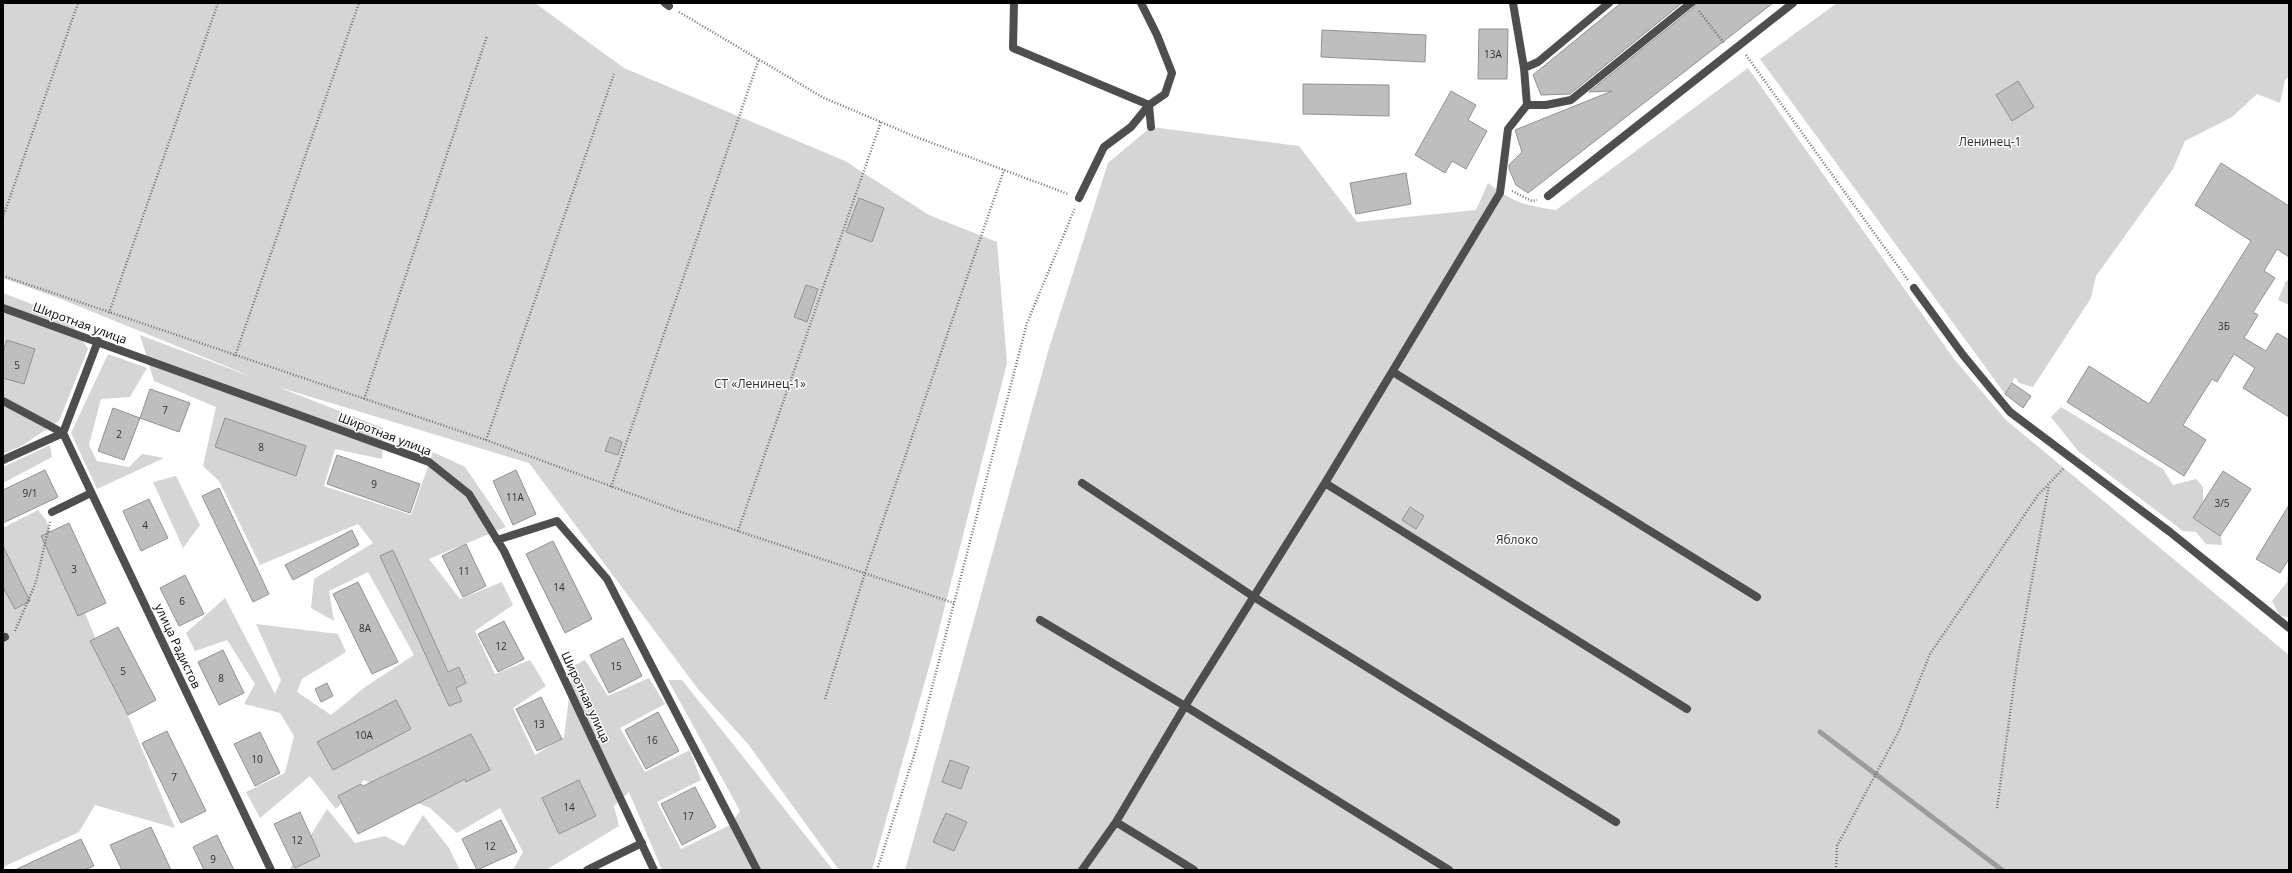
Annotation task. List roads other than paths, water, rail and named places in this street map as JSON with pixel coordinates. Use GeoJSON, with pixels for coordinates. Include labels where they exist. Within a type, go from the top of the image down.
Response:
{"type":"FeatureCollection","features":[{"type":"Feature","properties":{"kind":"street"},"geometry":{"type":"LineString","coordinates":[[1014,3],[1013,48],[1149,105]]}},
{"type":"Feature","properties":{"kind":"street"},"geometry":{"type":"LineString","coordinates":[[1079,198],[1104,147],[1131,127],[1149,105],[1166,94],[1172,73],[1157,35],[1141,3]]}},
{"type":"Feature","properties":{"kind":"street"},"geometry":{"type":"LineString","coordinates":[[1082,870],[1116,822],[1185,706],[1393,372],[1500,193],[1508,129],[1527,105],[1524,68],[1513,3]]}},
{"type":"Feature","properties":{"kind":"street"},"geometry":{"type":"LineString","coordinates":[[1524,68],[1538,62],[1609,3]]}},
{"type":"Feature","properties":{"kind":"street"},"geometry":{"type":"LineString","coordinates":[[1527,105],[1546,106],[1570,100],[1691,3]]}},
{"type":"Feature","properties":{"kind":"street"},"geometry":{"type":"LineString","coordinates":[[1548,196],[1793,3]]}},
{"type":"Feature","properties":{"kind":"street"},"geometry":{"type":"LineString","coordinates":[[1149,105],[1151,127]]}},
{"type":"Feature","properties":{"kind":"street"},"geometry":{"type":"LineString","coordinates":[[1914,288],[1963,355],[2010,412],[2170,532],[2289,628]]}},
{"type":"Feature","properties":{"kind":"street","name":"Широтная улица"},"geometry":{"type":"LineString","coordinates":[[3,308],[429,462],[470,494],[497,540],[654,870]]}},
{"type":"Feature","properties":{"kind":"street"},"geometry":{"type":"LineString","coordinates":[[3,460],[62,433],[98,342]]}},
{"type":"Feature","properties":{"kind":"street"},"geometry":{"type":"LineString","coordinates":[[1393,372],[1757,597]]}},
{"type":"Feature","properties":{"kind":"street"},"geometry":{"type":"LineString","coordinates":[[3,401],[62,433]]}},
{"type":"Feature","properties":{"kind":"street","name":"улица Радистов"},"geometry":{"type":"LineString","coordinates":[[62,433],[271,870]]}},
{"type":"Feature","properties":{"kind":"street"},"geometry":{"type":"LineString","coordinates":[[1082,483],[1254,597],[1616,822]]}},
{"type":"Feature","properties":{"kind":"street"},"geometry":{"type":"LineString","coordinates":[[1325,483],[1687,709]]}},
{"type":"Feature","properties":{"kind":"street"},"geometry":{"type":"LineString","coordinates":[[52,512],[91,493]]}},
{"type":"Feature","properties":{"kind":"street"},"geometry":{"type":"LineString","coordinates":[[497,540],[557,522],[607,580],[757,870]]}},
{"type":"Feature","properties":{"kind":"street"},"geometry":{"type":"LineString","coordinates":[[1040,620],[1185,706],[1449,870]]}},
{"type":"Feature","properties":{"kind":"street"},"geometry":{"type":"LineString","coordinates":[[1116,822],[1194,870]]}},
{"type":"Feature","properties":{"kind":"street"},"geometry":{"type":"LineString","coordinates":[[587,870],[642,843]]}},
{"type":"Feature","properties":{"kind":"waterway"},"geometry":{"type":"LineString","coordinates":[[1820,732],[2002,870]]}},
{"type":"Feature","properties":{"kind":"park label","name":"Ленинец-1"},"geometry":{"type":"Point","coordinates":[1990,141]}},
{"type":"Feature","properties":{"kind":"park label","name":"СТ «Ленинец-1»"},"geometry":{"type":"Point","coordinates":[760,383]}},
{"type":"Feature","properties":{"kind":"park label","name":"Яблоко"},"geometry":{"type":"Point","coordinates":[1517,539]}}]}
